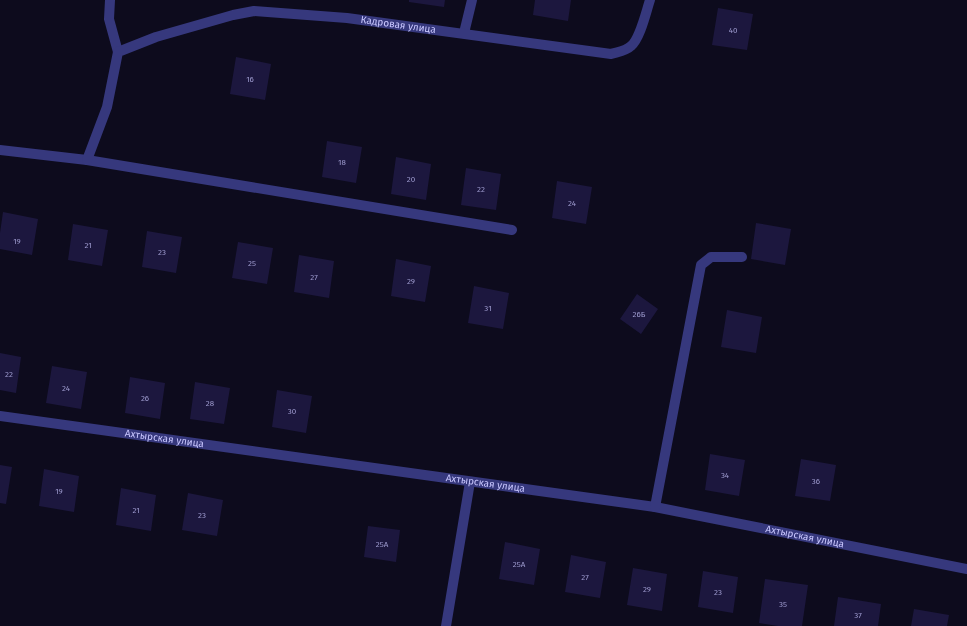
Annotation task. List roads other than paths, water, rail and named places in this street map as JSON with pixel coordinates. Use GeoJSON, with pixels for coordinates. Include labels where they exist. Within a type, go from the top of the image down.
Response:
{"type":"FeatureCollection","features":[{"type":"Feature","properties":{"kind":"street"},"geometry":{"type":"LineString","coordinates":[[87,160],[106,107],[118,52],[108,19],[110,0]]}},
{"type":"Feature","properties":{"kind":"street"},"geometry":{"type":"LineString","coordinates":[[464,33],[472,0]]}},
{"type":"Feature","properties":{"kind":"street","name":"Кадровая улица"},"geometry":{"type":"LineString","coordinates":[[118,52],[156,37],[233,15],[254,11],[347,18],[611,54],[622,51],[631,46],[638,37],[650,0]]}},
{"type":"Feature","properties":{"kind":"street"},"geometry":{"type":"LineString","coordinates":[[0,150],[87,160],[512,230]]}},
{"type":"Feature","properties":{"kind":"street"},"geometry":{"type":"LineString","coordinates":[[654,506],[701,265],[711,256],[742,256]]}},
{"type":"Feature","properties":{"kind":"street","name":"Ахтырская улица"},"geometry":{"type":"LineString","coordinates":[[0,416],[470,482],[654,506],[967,569]]}},
{"type":"Feature","properties":{"kind":"street"},"geometry":{"type":"LineString","coordinates":[[446,626],[470,482]]}}]}
